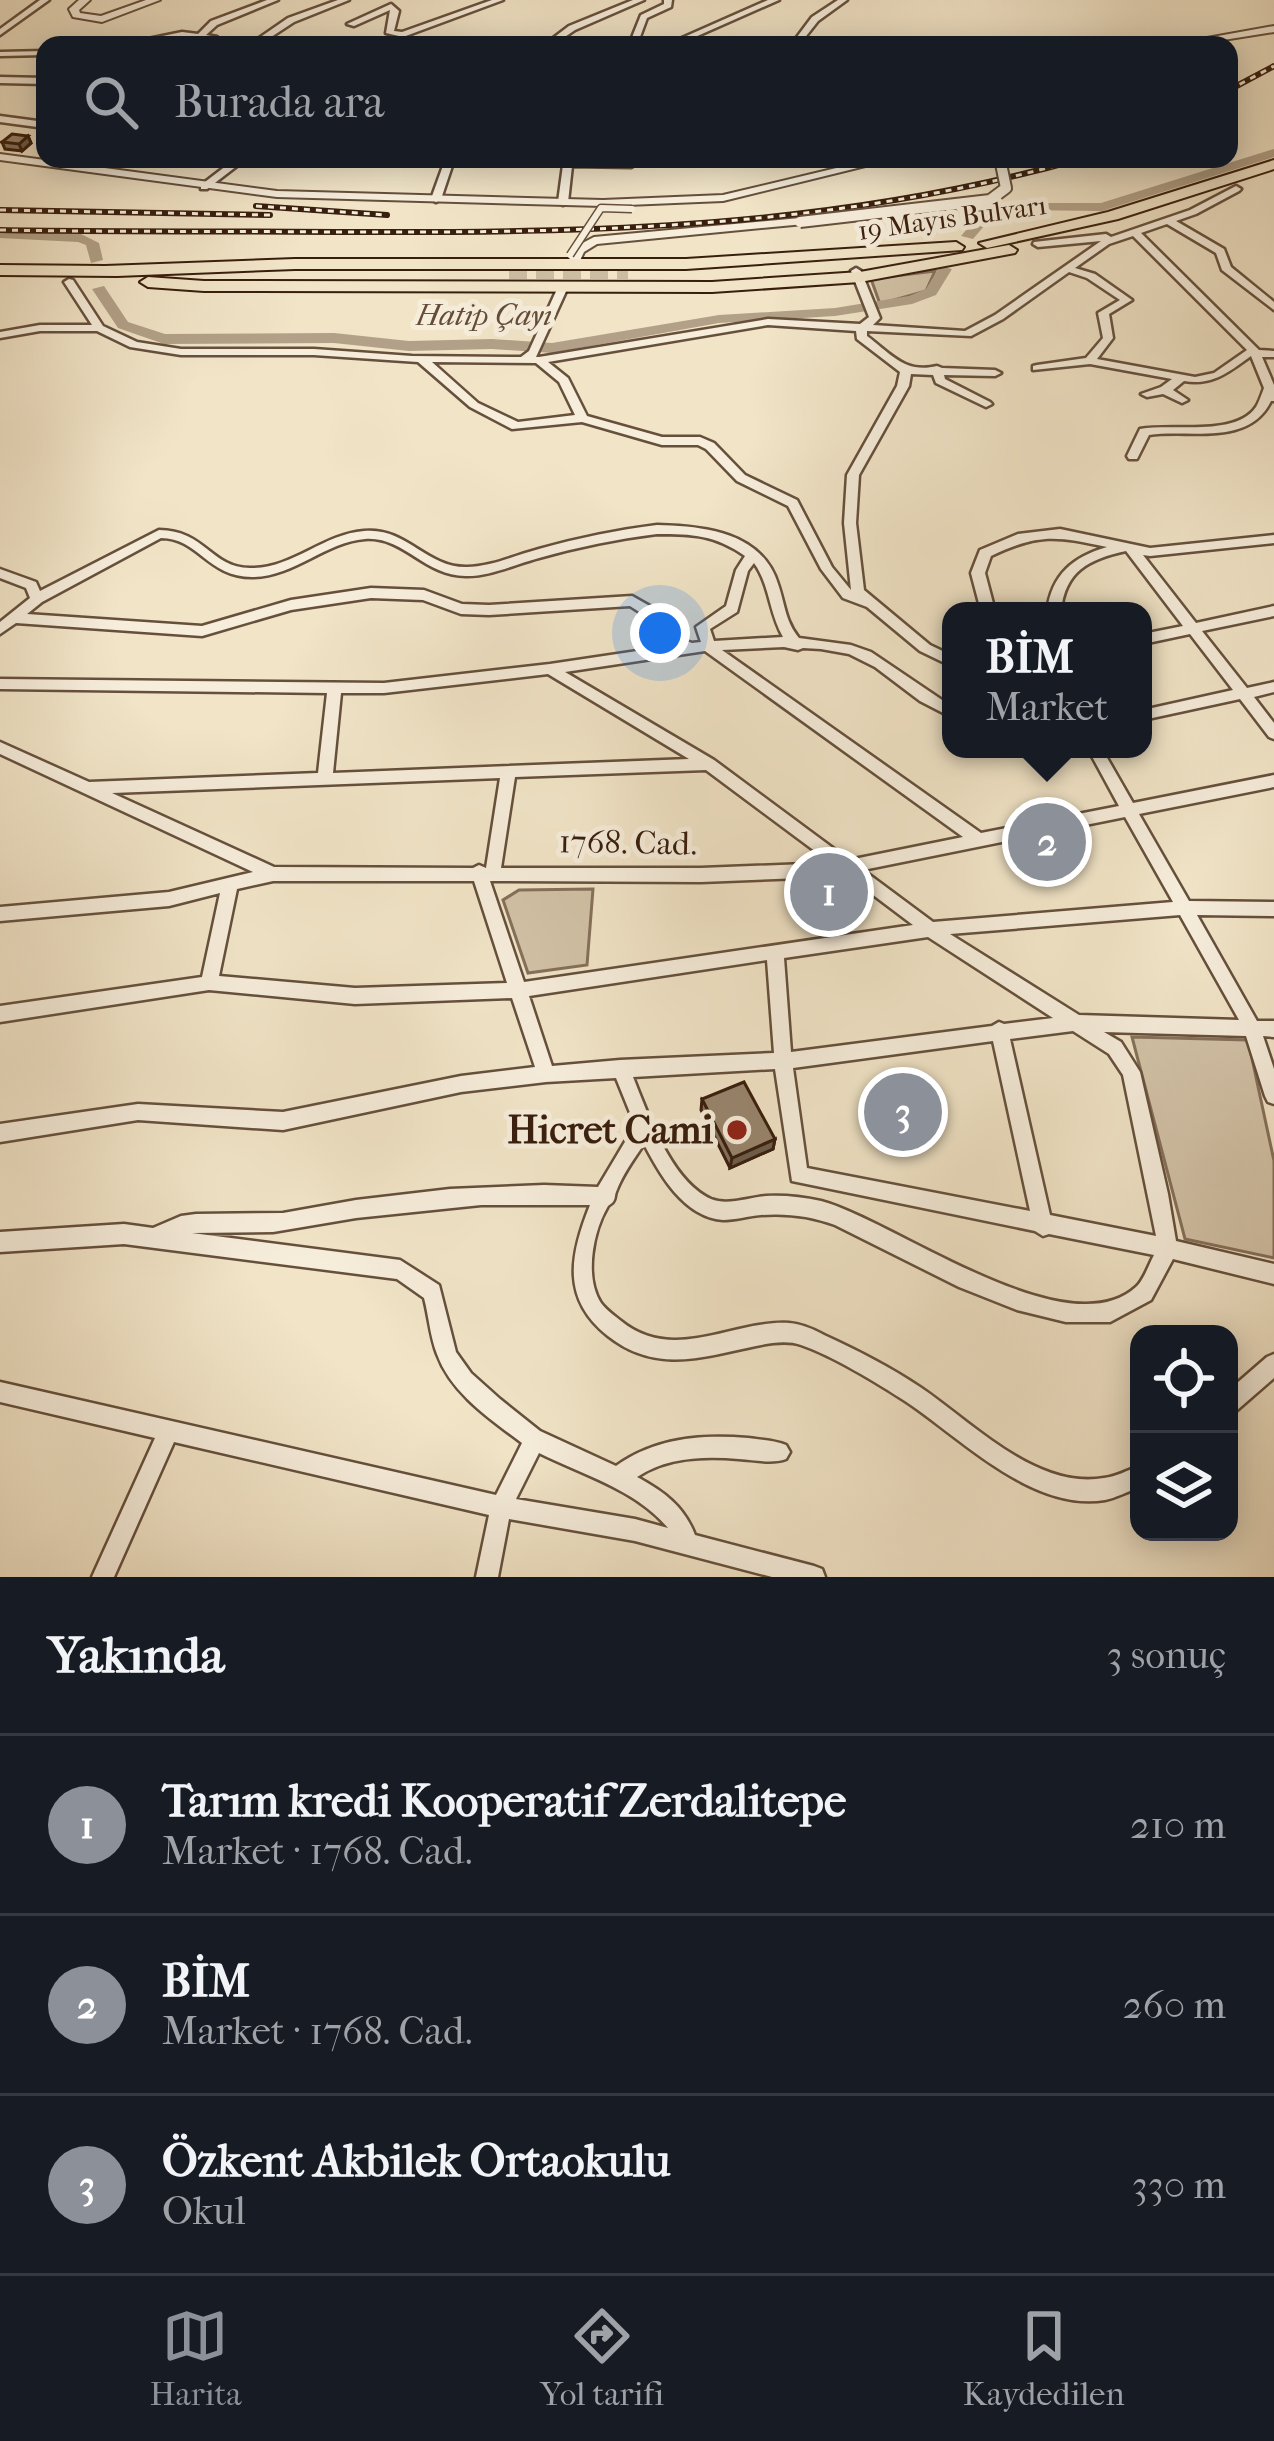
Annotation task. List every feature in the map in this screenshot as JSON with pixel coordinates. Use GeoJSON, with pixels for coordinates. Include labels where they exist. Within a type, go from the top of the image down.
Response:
{"type":"FeatureCollection","features":[{"type":"Feature","properties":{"kind":"highway","name":"19 Mayıs Bulvarı"},"geometry":{"type":"LineString","coordinates":[[999,248],[1274,164]]}},
{"type":"Feature","properties":{"kind":"highway","name":"19 Mayıs Bulvarı"},"geometry":{"type":"LineString","coordinates":[[625,276],[926,258],[1038,244],[1159,215],[1274,176]]}},
{"type":"Feature","properties":{"kind":"highway"},"geometry":{"type":"LineString","coordinates":[[0,281],[203,286],[515,276],[571,262],[625,276],[712,287],[858,274],[999,248]]}},
{"type":"Feature","properties":{"kind":"highway"},"geometry":{"type":"LineString","coordinates":[[0,270],[515,276],[570,287],[625,276]]}},
{"type":"Feature","properties":{"kind":"street"},"geometry":{"type":"LineString","coordinates":[[0,33],[45,0]]}},
{"type":"Feature","properties":{"kind":"street"},"geometry":{"type":"LineString","coordinates":[[85,0],[74,9],[76,15],[102,19],[155,0]]}},
{"type":"Feature","properties":{"kind":"street"},"geometry":{"type":"LineString","coordinates":[[96,0],[84,10],[86,14],[104,15],[144,0]]}},
{"type":"Feature","properties":{"kind":"street"},"geometry":{"type":"LineString","coordinates":[[203,36],[225,17],[274,0]]}},
{"type":"Feature","properties":{"kind":"street"},"geometry":{"type":"LineString","coordinates":[[269,36],[328,0]]}},
{"type":"Feature","properties":{"kind":"street"},"geometry":{"type":"LineString","coordinates":[[308,14],[345,0]]}},
{"type":"Feature","properties":{"kind":"street"},"geometry":{"type":"LineString","coordinates":[[351,24],[391,6],[395,11],[390,33],[399,36],[499,0]]}},
{"type":"Feature","properties":{"kind":"street"},"geometry":{"type":"LineString","coordinates":[[561,36],[640,0]]}},
{"type":"Feature","properties":{"kind":"street"},"geometry":{"type":"LineString","coordinates":[[637,36],[643,19],[668,0]]}},
{"type":"Feature","properties":{"kind":"street"},"geometry":{"type":"LineString","coordinates":[[691,36],[775,0]]}},
{"type":"Feature","properties":{"kind":"street"},"geometry":{"type":"LineString","coordinates":[[802,36],[815,19],[843,0]]}},
{"type":"Feature","properties":{"kind":"street"},"geometry":{"type":"LineString","coordinates":[[1230,36],[1274,29]]}},
{"type":"Feature","properties":{"kind":"street"},"geometry":{"type":"LineString","coordinates":[[0,55],[36,53]]}},
{"type":"Feature","properties":{"kind":"street"},"geometry":{"type":"LineString","coordinates":[[0,80],[36,81]]}},
{"type":"Feature","properties":{"kind":"street"},"geometry":{"type":"LineString","coordinates":[[0,119],[36,124]]}},
{"type":"Feature","properties":{"kind":"street"},"geometry":{"type":"LineString","coordinates":[[0,157],[36,160]]}},
{"type":"Feature","properties":{"kind":"street"},"geometry":{"type":"LineString","coordinates":[[99,168],[204,187],[563,202],[723,198],[850,168]]}},
{"type":"Feature","properties":{"kind":"street"},"geometry":{"type":"LineString","coordinates":[[204,187],[230,168]]}},
{"type":"Feature","properties":{"kind":"street"},"geometry":{"type":"LineString","coordinates":[[436,199],[446,168]]}},
{"type":"Feature","properties":{"kind":"street"},"geometry":{"type":"LineString","coordinates":[[563,202],[564,168]]}},
{"type":"Feature","properties":{"kind":"street"},"geometry":{"type":"LineString","coordinates":[[570,287],[551,283],[548,275],[594,241],[990,200],[1006,188],[1002,168]]}},
{"type":"Feature","properties":{"kind":"street"},"geometry":{"type":"LineString","coordinates":[[1038,244],[1088,245],[1168,221],[1236,189]]}},
{"type":"Feature","properties":{"kind":"street"},"geometry":{"type":"LineString","coordinates":[[571,262],[601,208],[632,208]]}},
{"type":"Feature","properties":{"kind":"street"},"geometry":{"type":"LineString","coordinates":[[1168,221],[1220,251],[1226,268],[1274,307]]}},
{"type":"Feature","properties":{"kind":"street"},"geometry":{"type":"LineString","coordinates":[[1128,232],[1254,351],[1272,392],[1255,415],[1213,434],[1144,432],[1133,456]]}},
{"type":"Feature","properties":{"kind":"street"},"geometry":{"type":"LineString","coordinates":[[0,335],[40,328],[99,328],[134,344],[181,352],[314,352],[421,359],[589,355],[720,327],[768,322],[967,334],[999,317],[1088,245]]}},
{"type":"Feature","properties":{"kind":"street"},"geometry":{"type":"LineString","coordinates":[[533,355],[570,287],[591,274],[571,262]]}},
{"type":"Feature","properties":{"kind":"street"},"geometry":{"type":"LineString","coordinates":[[1065,268],[1091,276],[1127,300],[1103,314],[1108,338],[1090,361]]}},
{"type":"Feature","properties":{"kind":"street"},"geometry":{"type":"LineString","coordinates":[[858,274],[875,319],[862,328],[861,337],[869,346],[906,370],[995,373]]}},
{"type":"Feature","properties":{"kind":"street"},"geometry":{"type":"LineString","coordinates":[[69,282],[99,328]]}},
{"type":"Feature","properties":{"kind":"street"},"geometry":{"type":"LineString","coordinates":[[1037,368],[1090,361],[1180,379],[1217,376],[1229,363],[1254,351],[1274,354]]}},
{"type":"Feature","properties":{"kind":"street"},"geometry":{"type":"LineString","coordinates":[[533,355],[564,380],[582,418]]}},
{"type":"Feature","properties":{"kind":"street"},"geometry":{"type":"LineString","coordinates":[[421,359],[474,405],[516,426],[582,418],[662,441],[710,446],[740,478],[793,503],[827,569],[848,595],[867,602]]}},
{"type":"Feature","properties":{"kind":"street"},"geometry":{"type":"LineString","coordinates":[[937,369],[940,381],[986,404]]}},
{"type":"Feature","properties":{"kind":"street"},"geometry":{"type":"LineString","coordinates":[[906,370],[903,386],[853,475],[850,523],[858,592],[925,648],[942,656]]}},
{"type":"Feature","properties":{"kind":"street"},"geometry":{"type":"LineString","coordinates":[[1147,394],[1165,390],[1180,379]]}},
{"type":"Feature","properties":{"kind":"street"},"geometry":{"type":"LineString","coordinates":[[1165,390],[1182,400]]}},
{"type":"Feature","properties":{"kind":"street"},"geometry":{"type":"LineString","coordinates":[[5,624],[37,599],[159,534],[174,532],[194,540],[216,563],[249,574],[310,558],[367,533],[400,542],[427,565],[445,572],[496,566],[643,529],[694,530],[753,554],[771,578],[781,628],[798,645]]}},
{"type":"Feature","properties":{"kind":"street"},"geometry":{"type":"LineString","coordinates":[[986,602],[978,573],[985,553],[1018,538],[1060,533],[1130,547],[1190,551],[1274,539]]}},
{"type":"Feature","properties":{"kind":"street"},"geometry":{"type":"LineString","coordinates":[[1054,602],[1054,594],[1075,566],[1094,554],[1130,547]]}},
{"type":"Feature","properties":{"kind":"street"},"geometry":{"type":"LineString","coordinates":[[1130,547],[1274,734]]}},
{"type":"Feature","properties":{"kind":"street"},"geometry":{"type":"LineString","coordinates":[[702,648],[703,627],[732,609],[742,569],[753,554]]}},
{"type":"Feature","properties":{"kind":"street"},"geometry":{"type":"LineString","coordinates":[[0,573],[31,585],[37,599]]}},
{"type":"Feature","properties":{"kind":"street"},"geometry":{"type":"LineString","coordinates":[[5,624],[202,631],[291,605],[371,592],[406,593],[461,609],[489,610],[632,601],[650,612],[659,636],[702,648],[979,841]]}},
{"type":"Feature","properties":{"kind":"street"},"geometry":{"type":"LineString","coordinates":[[1152,637],[1274,611]]}},
{"type":"Feature","properties":{"kind":"street"},"geometry":{"type":"LineString","coordinates":[[0,684],[384,688],[702,648],[798,645],[846,648],[891,666],[942,708]]}},
{"type":"Feature","properties":{"kind":"street"},"geometry":{"type":"LineString","coordinates":[[550,669],[709,764],[932,929],[1115,1048],[1131,1072],[1167,1248],[1150,1287],[1128,1306],[1091,1314],[1033,1307],[997,1295],[836,1215],[798,1206],[758,1206],[728,1213],[700,1203],[678,1180],[620,1068]]}},
{"type":"Feature","properties":{"kind":"street"},"geometry":{"type":"LineString","coordinates":[[326,780],[335,687]]}},
{"type":"Feature","properties":{"kind":"street"},"geometry":{"type":"LineString","coordinates":[[1152,713],[1274,687]]}},
{"type":"Feature","properties":{"kind":"street","name":"1768. Cad."},"geometry":{"type":"LineString","coordinates":[[0,748],[273,874],[700,875],[850,866],[1274,781]]}},
{"type":"Feature","properties":{"kind":"street"},"geometry":{"type":"LineString","coordinates":[[1100,758],[1252,1028],[1274,1096]]}},
{"type":"Feature","properties":{"kind":"street"},"geometry":{"type":"LineString","coordinates":[[86,788],[709,764]]}},
{"type":"Feature","properties":{"kind":"street"},"geometry":{"type":"LineString","coordinates":[[508,773],[486,872],[546,1073]]}},
{"type":"Feature","properties":{"kind":"street"},"geometry":{"type":"LineString","coordinates":[[0,914],[169,899],[273,874]]}},
{"type":"Feature","properties":{"kind":"street"},"geometry":{"type":"LineString","coordinates":[[209,983],[230,886]]}},
{"type":"Feature","properties":{"kind":"street"},"geometry":{"type":"LineString","coordinates":[[0,1014],[209,983],[355,996],[518,990],[932,929],[1185,908],[1274,909]]}},
{"type":"Feature","properties":{"kind":"street"},"geometry":{"type":"LineString","coordinates":[[775,954],[799,1175],[1167,1248],[1274,1274]]}},
{"type":"Feature","properties":{"kind":"street"},"geometry":{"type":"LineString","coordinates":[[0,1133],[138,1112],[284,1121],[461,1084],[546,1073],[783,1060],[1072,1023],[1274,1029]]}},
{"type":"Feature","properties":{"kind":"street"},"geometry":{"type":"LineString","coordinates":[[998,1030],[1043,1227]]}},
{"type":"Feature","properties":{"kind":"street"},"geometry":{"type":"LineString","coordinates":[[646,1126],[584,1243],[578,1273],[587,1304],[604,1324],[633,1341],[674,1352],[797,1332],[889,1379],[1060,1490],[1117,1490],[1130,1483]]}},
{"type":"Feature","properties":{"kind":"street"},"geometry":{"type":"LineString","coordinates":[[155,1238],[191,1225],[273,1223],[534,1191],[607,1197]]}},
{"type":"Feature","properties":{"kind":"street"},"geometry":{"type":"LineString","coordinates":[[0,1242],[124,1234],[400,1270],[432,1292],[453,1368],[535,1439],[618,1478],[678,1522],[688,1545]]}},
{"type":"Feature","properties":{"kind":"street"},"geometry":{"type":"LineString","coordinates":[[1238,1396],[1274,1364]]}},
{"type":"Feature","properties":{"kind":"street"},"geometry":{"type":"LineString","coordinates":[[0,1392],[501,1507],[635,1530],[814,1577]]}},
{"type":"Feature","properties":{"kind":"street"},"geometry":{"type":"LineString","coordinates":[[103,1577],[168,1432]]}},
{"type":"Feature","properties":{"kind":"street"},"geometry":{"type":"LineString","coordinates":[[487,1577],[501,1507],[535,1439]]}},
{"type":"Feature","properties":{"kind":"street"},"geometry":{"type":"LineString","coordinates":[[618,1478],[639,1462],[667,1451],[731,1447],[779,1452]]}},
{"type":"Feature","properties":{"kind":"shaded area"},"geometry":{"type":"Polygon","coordinates":[[[935,271],[926,291],[880,304],[871,279],[935,271]]]}},
{"type":"Feature","properties":{"kind":"shaded area"},"geometry":{"type":"Polygon","coordinates":[[[593,889],[587,965],[528,973],[503,900],[519,890],[593,889]]]}},
{"type":"Feature","properties":{"kind":"shaded area"},"geometry":{"type":"Polygon","coordinates":[[[1132,1037],[1248,1040],[1274,1161],[1274,1258],[1185,1239],[1132,1037]]]}},
{"type":"Feature","properties":{"kind":"building"},"geometry":{"type":"Polygon","coordinates":[[[12,134],[28,136],[19,144],[2,142],[12,134]]]}},
{"type":"Feature","properties":{"kind":"building","name":"Hicret Cami"},"geometry":{"type":"Polygon","coordinates":[[[744,1082],[775,1139],[732,1158],[702,1099],[744,1082]]]}},
{"type":"Feature","properties":{"kind":"waterway","name":"Hatip Çayı"},"geometry":{"type":"LineString","coordinates":[[1238,164],[1274,153]]}},
{"type":"Feature","properties":{"kind":"waterway","name":"Hatip Çayı"},"geometry":{"type":"LineString","coordinates":[[968,236],[987,214],[1004,206],[1102,207],[1226,168]]}},
{"type":"Feature","properties":{"kind":"waterway","name":"Hatip Çayı"},"geometry":{"type":"LineString","coordinates":[[0,234],[81,238],[92,243],[96,260]]}},
{"type":"Feature","properties":{"kind":"waterway","name":"Hatip Çayı"},"geometry":{"type":"LineString","coordinates":[[99,289],[123,325],[164,339],[334,338],[409,346],[552,348],[719,319],[835,312],[912,300],[931,292],[945,269]]}},
{"type":"Feature","properties":{"kind":"tunnel"},"geometry":{"type":"LineString","coordinates":[[509,270],[628,270]]}},
{"type":"Feature","properties":{"kind":"railway"},"geometry":{"type":"LineString","coordinates":[[1238,85],[1274,66]]}},
{"type":"Feature","properties":{"kind":"railway"},"geometry":{"type":"LineString","coordinates":[[0,230],[620,228],[804,213],[896,200],[1044,168]]}},
{"type":"Feature","properties":{"kind":"railway"},"geometry":{"type":"LineString","coordinates":[[256,206],[387,215]]}},
{"type":"Feature","properties":{"kind":"railway"},"geometry":{"type":"LineString","coordinates":[[0,210],[270,215]]}},
{"type":"Feature","properties":{"kind":"place","name":"BİM"},"geometry":{"type":"Point","coordinates":[1047,842]}},
{"type":"Feature","properties":{"kind":"place","name":"Tarım kredi Kooperatif Zerdalitepe"},"geometry":{"type":"Point","coordinates":[829,892]}},
{"type":"Feature","properties":{"kind":"place","name":"Özkent Akbilek Ortaokulu"},"geometry":{"type":"Point","coordinates":[903,1112]}},
{"type":"Feature","properties":{"kind":"place","name":"Hicret Cami"},"geometry":{"type":"Point","coordinates":[737,1130]}}]}
